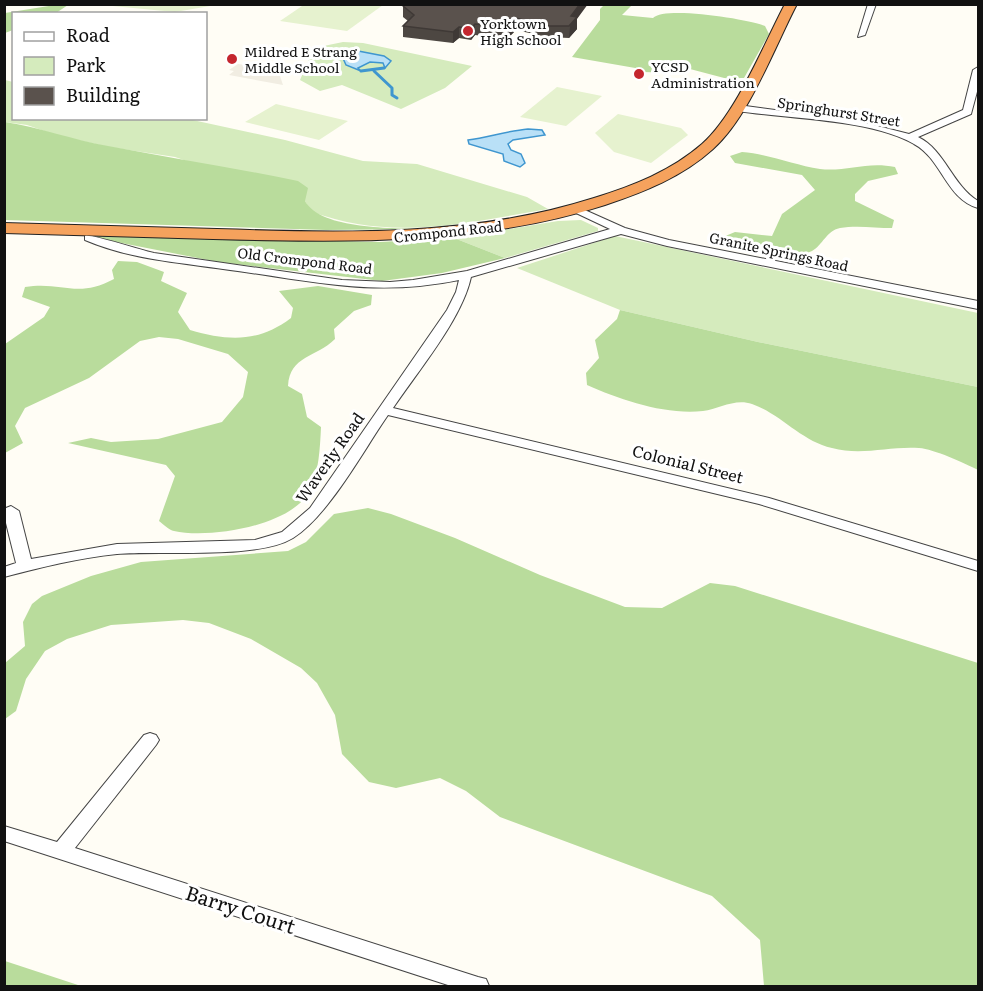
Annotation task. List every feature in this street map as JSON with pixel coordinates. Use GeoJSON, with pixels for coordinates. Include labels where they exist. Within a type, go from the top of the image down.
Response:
{"type":"FeatureCollection","features":[{"type":"Feature","properties":{"kind":"highway","name":"Crompond Road"},"geometry":{"type":"LineString","coordinates":[[4,228],[399,237],[496,227],[578,210],[636,189],[691,160],[719,136],[738,108],[791,4]]}},
{"type":"Feature","properties":{"kind":"street"},"geometry":{"type":"LineString","coordinates":[[861,35],[872,4]]}},
{"type":"Feature","properties":{"kind":"street"},"geometry":{"type":"LineString","coordinates":[[910,137],[968,112],[978,70]]}},
{"type":"Feature","properties":{"kind":"street","name":"Springhurst Street"},"geometry":{"type":"LineString","coordinates":[[738,108],[880,129],[910,137],[925,145],[948,180],[969,200],[978,204]]}},
{"type":"Feature","properties":{"kind":"street","name":"Granite Springs Road"},"geometry":{"type":"LineString","coordinates":[[578,210],[621,230],[667,243],[978,305]]}},
{"type":"Feature","properties":{"kind":"street","name":"Old Crompond Road"},"geometry":{"type":"LineString","coordinates":[[88,238],[138,252],[347,282],[411,284],[466,274],[621,230]]}},
{"type":"Feature","properties":{"kind":"street","name":"Waverly Road"},"geometry":{"type":"LineString","coordinates":[[4,572],[117,549],[256,545],[287,535],[315,511],[453,310],[462,291],[466,274]]}},
{"type":"Feature","properties":{"kind":"street","name":"Colonial Street"},"geometry":{"type":"LineString","coordinates":[[384,410],[764,501],[978,566]]}},
{"type":"Feature","properties":{"kind":"street"},"geometry":{"type":"LineString","coordinates":[[10,511],[25,566]]}},
{"type":"Feature","properties":{"kind":"street"},"geometry":{"type":"LineString","coordinates":[[61,851],[150,740]]}},
{"type":"Feature","properties":{"kind":"street","name":"Barry Court"},"geometry":{"type":"LineString","coordinates":[[4,833],[478,987]]}},
{"type":"Feature","properties":{"kind":"green space"},"geometry":{"type":"Polygon","coordinates":[[[305,4],[383,5],[347,31],[280,21],[305,4]]]}},
{"type":"Feature","properties":{"kind":"green space"},"geometry":{"type":"Polygon","coordinates":[[[55,5],[68,5],[58,12],[12,12],[12,30],[5,33],[5,13],[55,5]]]}},
{"type":"Feature","properties":{"kind":"green space"},"geometry":{"type":"Polygon","coordinates":[[[102,5],[216,5],[175,12],[102,5]]]}},
{"type":"Feature","properties":{"kind":"green space"},"geometry":{"type":"Polygon","coordinates":[[[604,5],[632,5],[622,15],[653,18],[673,13],[689,13],[742,20],[765,26],[769,34],[744,78],[728,79],[690,69],[682,73],[642,72],[641,69],[572,57],[600,20],[600,9],[604,5]]]}},
{"type":"Feature","properties":{"kind":"green space"},"geometry":{"type":"Polygon","coordinates":[[[343,42],[363,43],[472,66],[445,88],[401,109],[342,85],[320,91],[300,80],[309,59],[299,55],[309,49],[343,42]]]}},
{"type":"Feature","properties":{"kind":"green space"},"geometry":{"type":"Polygon","coordinates":[[[5,80],[12,82],[12,120],[193,120],[285,140],[363,161],[417,164],[527,197],[548,209],[488,220],[429,227],[370,226],[310,211],[305,201],[175,157],[109,147],[59,136],[27,125],[5,122],[5,80]]]}},
{"type":"Feature","properties":{"kind":"green space"},"geometry":{"type":"Polygon","coordinates":[[[557,87],[602,96],[566,126],[520,117],[557,87]]]}},
{"type":"Feature","properties":{"kind":"green space"},"geometry":{"type":"Polygon","coordinates":[[[276,104],[348,121],[319,140],[245,122],[276,104]]]}},
{"type":"Feature","properties":{"kind":"green space"},"geometry":{"type":"Polygon","coordinates":[[[618,114],[681,128],[688,135],[651,163],[614,152],[595,133],[618,114]]]}},
{"type":"Feature","properties":{"kind":"green space"},"geometry":{"type":"Polygon","coordinates":[[[5,122],[95,143],[298,181],[308,188],[305,201],[326,217],[360,226],[426,229],[326,230],[5,220],[5,122]]]}},
{"type":"Feature","properties":{"kind":"green space"},"geometry":{"type":"Polygon","coordinates":[[[742,152],[830,170],[875,165],[895,167],[898,174],[868,181],[855,194],[855,201],[894,220],[892,228],[840,228],[831,232],[812,251],[803,254],[765,254],[730,243],[723,237],[735,232],[772,236],[782,214],[815,190],[802,175],[735,163],[730,156],[742,152]]]}},
{"type":"Feature","properties":{"kind":"green space"},"geometry":{"type":"Polygon","coordinates":[[[581,220],[598,228],[598,231],[505,258],[454,238],[558,221],[581,220]]]}},
{"type":"Feature","properties":{"kind":"green space"},"geometry":{"type":"Polygon","coordinates":[[[98,235],[380,242],[454,238],[505,258],[442,273],[382,281],[218,262],[96,238],[98,235]]]}},
{"type":"Feature","properties":{"kind":"green space"},"geometry":{"type":"Polygon","coordinates":[[[615,236],[978,313],[978,387],[758,342],[620,310],[517,268],[615,236]]]}},
{"type":"Feature","properties":{"kind":"green space"},"geometry":{"type":"Polygon","coordinates":[[[118,261],[137,262],[164,272],[161,281],[187,293],[178,312],[190,330],[230,338],[255,336],[291,318],[293,308],[279,291],[318,286],[372,295],[371,305],[354,311],[334,329],[335,339],[305,358],[294,368],[290,376],[288,386],[302,394],[307,417],[321,427],[313,483],[301,502],[286,513],[269,521],[228,531],[189,533],[172,530],[159,521],[175,476],[166,465],[68,443],[91,438],[111,442],[158,439],[222,422],[243,397],[248,372],[228,354],[178,339],[159,337],[140,341],[89,378],[25,408],[15,426],[23,443],[5,453],[5,344],[44,317],[50,307],[22,297],[25,287],[49,286],[79,289],[101,285],[114,279],[112,270],[118,261]]]}},
{"type":"Feature","properties":{"kind":"green space"},"geometry":{"type":"Polygon","coordinates":[[[620,310],[758,342],[978,387],[978,470],[941,454],[919,448],[854,451],[821,445],[762,408],[746,402],[703,411],[673,411],[628,401],[587,385],[586,373],[599,358],[595,340],[617,319],[620,310]]]}},
{"type":"Feature","properties":{"kind":"green space"},"geometry":{"type":"Polygon","coordinates":[[[368,508],[391,514],[455,538],[540,575],[625,607],[662,608],[710,583],[735,586],[978,663],[978,986],[764,986],[760,940],[712,896],[500,817],[466,791],[440,778],[396,788],[369,782],[342,754],[335,715],[317,683],[301,668],[251,639],[209,623],[183,620],[111,625],[67,639],[45,651],[26,679],[16,711],[5,719],[5,663],[25,646],[23,622],[32,604],[42,596],[91,576],[141,562],[288,551],[306,542],[334,514],[368,508]]]}},
{"type":"Feature","properties":{"kind":"green space"},"geometry":{"type":"Polygon","coordinates":[[[5,961],[81,986],[5,986],[5,961]]]}},
{"type":"Feature","properties":{"kind":"shaded area"},"geometry":{"type":"Polygon","coordinates":[[[284,62],[280,76],[283,85],[229,75],[234,71],[229,70],[238,64],[268,68],[284,62]]]}},
{"type":"Feature","properties":{"kind":"water"},"geometry":{"type":"Polygon","coordinates":[[[353,50],[384,56],[391,61],[385,68],[383,63],[370,62],[358,68],[361,71],[346,65],[342,56],[353,50]]]}},
{"type":"Feature","properties":{"kind":"water"},"geometry":{"type":"Polygon","coordinates":[[[542,130],[545,135],[513,140],[508,144],[511,150],[521,154],[525,163],[520,167],[504,161],[503,154],[469,144],[468,140],[513,131],[542,130]]]}},
{"type":"Feature","properties":{"kind":"building"},"geometry":{"type":"Polygon","coordinates":[[[403,4],[580,4],[571,16],[577,17],[569,26],[547,26],[516,18],[507,27],[475,24],[471,28],[459,27],[453,32],[403,26],[414,15],[403,4]]]}},
{"type":"Feature","properties":{"kind":"waterway"},"geometry":{"type":"LineString","coordinates":[[361,71],[384,68]]}},
{"type":"Feature","properties":{"kind":"waterway"},"geometry":{"type":"LineString","coordinates":[[374,71],[392,88],[392,95],[397,98]]}},
{"type":"Feature","properties":{"kind":"place","name":"Yorktown High School"},"geometry":{"type":"Point","coordinates":[468,31]}},
{"type":"Feature","properties":{"kind":"place","name":"Mildred E Strang Middle School"},"geometry":{"type":"Point","coordinates":[232,59]}},
{"type":"Feature","properties":{"kind":"place","name":"YCSD Administration"},"geometry":{"type":"Point","coordinates":[639,74]}}]}
